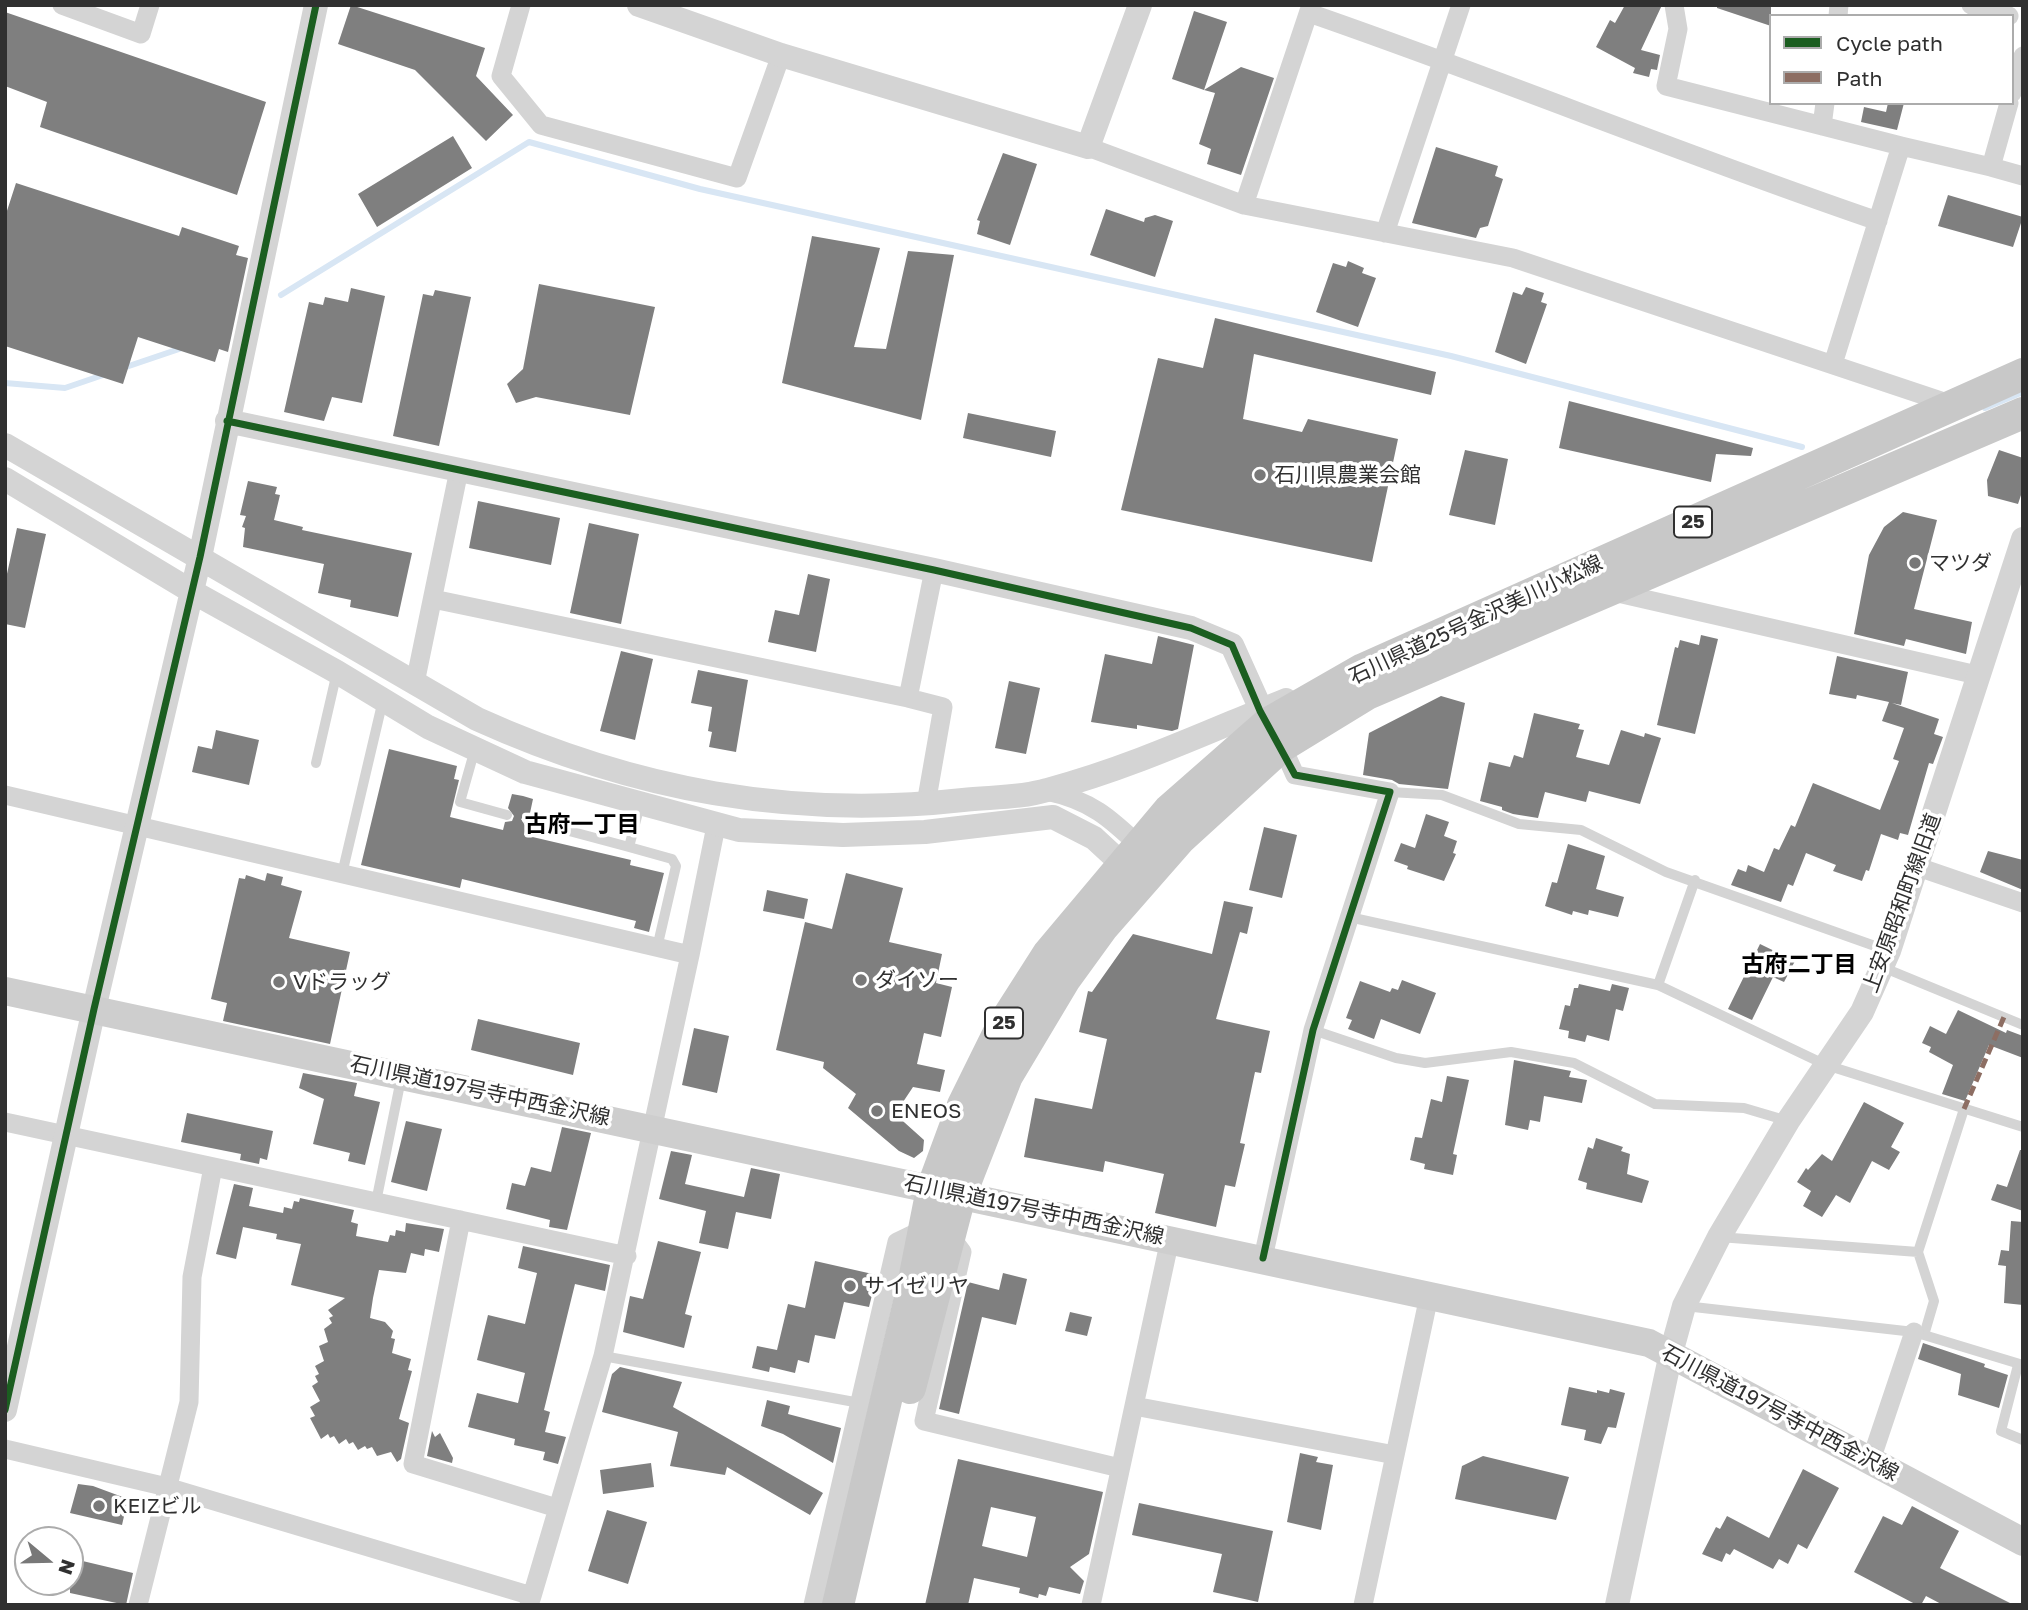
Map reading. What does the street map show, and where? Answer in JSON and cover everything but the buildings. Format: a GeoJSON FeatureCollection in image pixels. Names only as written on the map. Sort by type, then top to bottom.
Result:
{"type":"FeatureCollection","features":[{"type":"Feature","properties":{"kind":"main road","name":"石川県道25号金沢美川小松線"},"geometry":{"type":"LineString","coordinates":[[871,1513],[903,1416],[946,1192],[1007,1076],[1169,810],[1270,727],[1363,669],[1950,404],[2023,374]]}},
{"type":"Feature","properties":{"kind":"main road","name":"石川県道25号金沢美川小松線"},"geometry":{"type":"LineString","coordinates":[[1270,727],[1367,694],[2023,413]]}},
{"type":"Feature","properties":{"kind":"main road","name":"石川県道197号寺中西金沢線"},"geometry":{"type":"LineString","coordinates":[[5,990],[1649,1343],[1870,1463],[2023,1542]]}},
{"type":"Feature","properties":{"kind":"main road","name":"25"},"geometry":{"type":"LineString","coordinates":[[838,1605],[871,1513]]}},
{"type":"Feature","properties":{"kind":"main road","name":"25"},"geometry":{"type":"LineString","coordinates":[[861,1605],[871,1513]]}},
{"type":"Feature","properties":{"kind":"street"},"geometry":{"type":"LineString","coordinates":[[62,5],[141,34],[150,5]]}},
{"type":"Feature","properties":{"kind":"street"},"geometry":{"type":"LineString","coordinates":[[5,1410],[65,1135],[200,557],[316,5]]}},
{"type":"Feature","properties":{"kind":"street"},"geometry":{"type":"LineString","coordinates":[[521,5],[500,76],[541,125],[737,178],[781,55]]}},
{"type":"Feature","properties":{"kind":"street"},"geometry":{"type":"LineString","coordinates":[[639,5],[692,13],[781,55],[1088,147],[1244,205],[1513,258],[1950,404]]}},
{"type":"Feature","properties":{"kind":"street"},"geometry":{"type":"LineString","coordinates":[[1088,147],[1140,5]]}},
{"type":"Feature","properties":{"kind":"street"},"geometry":{"type":"LineString","coordinates":[[1385,233],[1461,5]]}},
{"type":"Feature","properties":{"kind":"street"},"geometry":{"type":"LineString","coordinates":[[1674,5],[1678,29],[1666,86],[2023,176]]}},
{"type":"Feature","properties":{"kind":"street"},"geometry":{"type":"LineString","coordinates":[[1971,5],[2004,14]]}},
{"type":"Feature","properties":{"kind":"street"},"geometry":{"type":"LineString","coordinates":[[1244,205],[1310,9],[1735,172],[1878,221]]}},
{"type":"Feature","properties":{"kind":"street"},"geometry":{"type":"LineString","coordinates":[[2014,86],[2023,56]]}},
{"type":"Feature","properties":{"kind":"street"},"geometry":{"type":"LineString","coordinates":[[1822,126],[1825,105]]}},
{"type":"Feature","properties":{"kind":"street"},"geometry":{"type":"LineString","coordinates":[[1992,167],[2008,105]]}},
{"type":"Feature","properties":{"kind":"street"},"geometry":{"type":"LineString","coordinates":[[1833,364],[1901,146]]}},
{"type":"Feature","properties":{"kind":"street"},"geometry":{"type":"LineString","coordinates":[[227,421],[934,570],[1191,628],[1232,645],[1270,727],[1296,775],[1390,792],[1313,1030],[1262,1258]]}},
{"type":"Feature","properties":{"kind":"street"},"geometry":{"type":"LineString","coordinates":[[5,445],[477,719],[542,748],[631,776],[737,799],[832,807],[926,804],[1045,791],[1202,738],[1270,727]]}},
{"type":"Feature","properties":{"kind":"street"},"geometry":{"type":"LineString","coordinates":[[415,683],[459,470]]}},
{"type":"Feature","properties":{"kind":"street"},"geometry":{"type":"LineString","coordinates":[[5,479],[191,592],[337,672],[428,727],[525,772],[716,826],[739,830],[857,834],[925,832],[1054,817],[1139,863]]}},
{"type":"Feature","properties":{"kind":"street","name":"上安原昭和町線旧道"},"geometry":{"type":"LineString","coordinates":[[1618,1600],[1671,1353],[1684,1306],[1719,1237],[1788,1121],[1862,1012],[1886,959],[1918,867],[1977,674],[2016,579],[2023,539]]}},
{"type":"Feature","properties":{"kind":"street"},"geometry":{"type":"LineString","coordinates":[[908,698],[934,570]]}},
{"type":"Feature","properties":{"kind":"street"},"geometry":{"type":"LineString","coordinates":[[1608,590],[1977,674]]}},
{"type":"Feature","properties":{"kind":"street"},"geometry":{"type":"LineString","coordinates":[[433,599],[943,707],[926,804]]}},
{"type":"Feature","properties":{"kind":"street"},"geometry":{"type":"LineString","coordinates":[[1045,791],[1075,797],[1098,808],[1139,863]]}},
{"type":"Feature","properties":{"kind":"street"},"geometry":{"type":"LineString","coordinates":[[5,795],[690,955]]}},
{"type":"Feature","properties":{"kind":"street"},"geometry":{"type":"LineString","coordinates":[[5,1449],[167,1487],[530,1600],[603,1356],[627,1256],[651,1128],[716,826]]}},
{"type":"Feature","properties":{"kind":"street"},"geometry":{"type":"LineString","coordinates":[[1918,867],[2023,903]]}},
{"type":"Feature","properties":{"kind":"street"},"geometry":{"type":"LineString","coordinates":[[5,1122],[627,1256]]}},
{"type":"Feature","properties":{"kind":"street"},"geometry":{"type":"LineString","coordinates":[[138,1605],[189,1402],[191,1277],[213,1167]]}},
{"type":"Feature","properties":{"kind":"street"},"geometry":{"type":"LineString","coordinates":[[461,1220],[413,1464],[558,1508]]}},
{"type":"Feature","properties":{"kind":"street"},"geometry":{"type":"LineString","coordinates":[[813,1605],[897,1242],[937,1233],[962,1252],[924,1421],[1121,1468]]}},
{"type":"Feature","properties":{"kind":"street"},"geometry":{"type":"LineString","coordinates":[[1091,1605],[1170,1239]]}},
{"type":"Feature","properties":{"kind":"street"},"geometry":{"type":"LineString","coordinates":[[1363,1605],[1429,1296]]}},
{"type":"Feature","properties":{"kind":"street"},"geometry":{"type":"LineString","coordinates":[[1870,1463],[1919,1334]]}},
{"type":"Feature","properties":{"kind":"street"},"geometry":{"type":"LineString","coordinates":[[1134,1405],[1395,1455]]}},
{"type":"Feature","properties":{"kind":"lane"},"geometry":{"type":"LineString","coordinates":[[316,763],[337,672]]}},
{"type":"Feature","properties":{"kind":"lane"},"geometry":{"type":"LineString","coordinates":[[342,874],[383,700]]}},
{"type":"Feature","properties":{"kind":"lane"},"geometry":{"type":"LineString","coordinates":[[475,749],[460,802],[506,815]]}},
{"type":"Feature","properties":{"kind":"lane"},"geometry":{"type":"LineString","coordinates":[[1390,792],[1442,796],[1520,824],[1581,830],[1666,872],[1695,880],[1886,959],[2023,1025]]}},
{"type":"Feature","properties":{"kind":"lane"},"geometry":{"type":"LineString","coordinates":[[629,847],[640,805]]}},
{"type":"Feature","properties":{"kind":"lane"},"geometry":{"type":"LineString","coordinates":[[528,820],[672,859],[676,866],[657,948]]}},
{"type":"Feature","properties":{"kind":"lane"},"geometry":{"type":"LineString","coordinates":[[1658,985],[1695,880]]}},
{"type":"Feature","properties":{"kind":"lane"},"geometry":{"type":"LineString","coordinates":[[1349,917],[1658,985],[1826,1065],[2023,1127]]}},
{"type":"Feature","properties":{"kind":"lane"},"geometry":{"type":"LineString","coordinates":[[1313,1030],[1396,1058],[1424,1063],[1511,1052],[1574,1063],[1656,1104],[1744,1108],[1788,1121]]}},
{"type":"Feature","properties":{"kind":"lane"},"geometry":{"type":"LineString","coordinates":[[376,1202],[401,1074]]}},
{"type":"Feature","properties":{"kind":"lane"},"geometry":{"type":"LineString","coordinates":[[1919,1334],[1934,1301],[1918,1252],[1964,1109]]}},
{"type":"Feature","properties":{"kind":"lane"},"geometry":{"type":"LineString","coordinates":[[1719,1237],[1918,1252]]}},
{"type":"Feature","properties":{"kind":"lane"},"geometry":{"type":"LineString","coordinates":[[1684,1306],[1919,1334],[2020,1365],[2001,1431],[2023,1440]]}},
{"type":"Feature","properties":{"kind":"lane"},"geometry":{"type":"LineString","coordinates":[[603,1356],[860,1403]]}},
{"type":"Feature","properties":{"kind":"waterway"},"geometry":{"type":"LineString","coordinates":[[281,295],[529,142],[700,189],[1451,356],[1802,447]]}},
{"type":"Feature","properties":{"kind":"waterway"},"geometry":{"type":"LineString","coordinates":[[123,368],[182,348]]}},
{"type":"Feature","properties":{"kind":"waterway"},"geometry":{"type":"LineString","coordinates":[[5,383],[65,388],[106,374]]}},
{"type":"Feature","properties":{"kind":"waterway"},"geometry":{"type":"LineString","coordinates":[[1985,408],[2023,392]]}},
{"type":"Feature","properties":{"kind":"marked path"},"geometry":{"type":"LineString","coordinates":[[1964,1109],[2004,1017]]}},
{"type":"Feature","properties":{"kind":"cycle path"},"geometry":{"type":"LineString","coordinates":[[5,1410],[94,1009],[200,557],[316,5]]}},
{"type":"Feature","properties":{"kind":"cycle path"},"geometry":{"type":"LineString","coordinates":[[227,421],[934,570],[1191,628],[1232,645],[1260,711],[1295,775],[1390,792],[1313,1030],[1263,1258]]}},
{"type":"Feature","properties":{"kind":"place","name":"石川県農業会館"},"geometry":{"type":"Point","coordinates":[1260,475]}},
{"type":"Feature","properties":{"kind":"place","name":"マツダ"},"geometry":{"type":"Point","coordinates":[1915,563]}},
{"type":"Feature","properties":{"kind":"place","name":"ダイソー"},"geometry":{"type":"Point","coordinates":[861,980]}},
{"type":"Feature","properties":{"kind":"place","name":"Vドラッグ"},"geometry":{"type":"Point","coordinates":[279,982]}},
{"type":"Feature","properties":{"kind":"place","name":"ENEOS"},"geometry":{"type":"Point","coordinates":[877,1111]}},
{"type":"Feature","properties":{"kind":"place","name":"サイゼリヤ"},"geometry":{"type":"Point","coordinates":[850,1286]}},
{"type":"Feature","properties":{"kind":"place","name":"KEIZビル"},"geometry":{"type":"Point","coordinates":[99,1506]}},
{"type":"Feature","properties":{"kind":"district","name":"古府一丁目"},"geometry":{"type":"Point","coordinates":[582,825]}},
{"type":"Feature","properties":{"kind":"district","name":"古府二丁目"},"geometry":{"type":"Point","coordinates":[1799,965]}}]}
